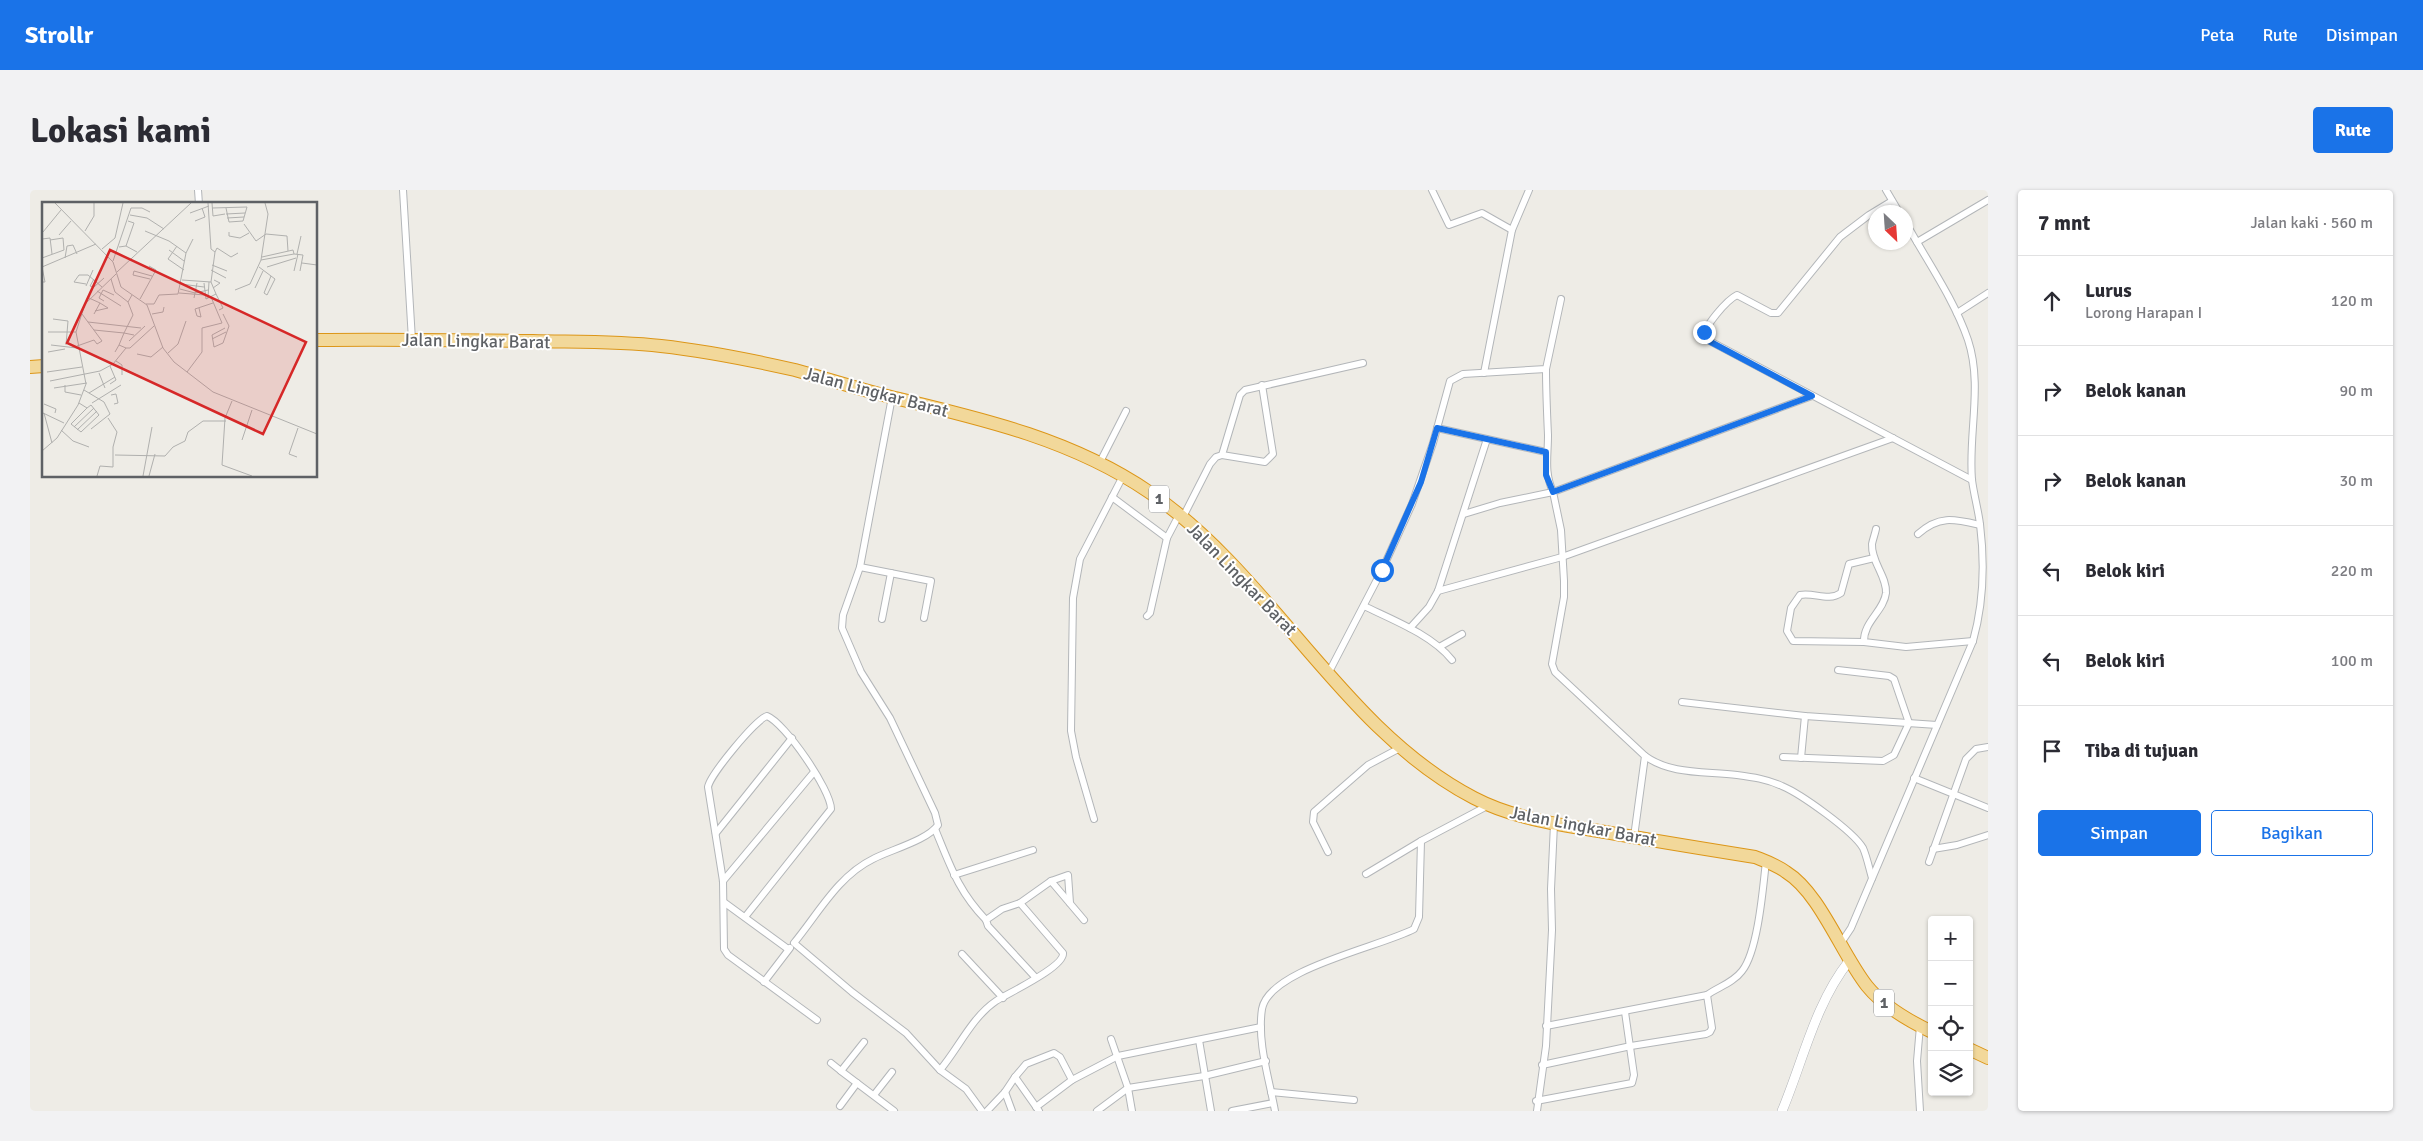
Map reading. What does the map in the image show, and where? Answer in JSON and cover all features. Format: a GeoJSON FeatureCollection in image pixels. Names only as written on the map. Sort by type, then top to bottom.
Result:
{"type":"FeatureCollection","features":[{"type":"Feature","properties":{"kind":"highway","name":"Jalan Lingkar Barat"},"geometry":{"type":"LineString","coordinates":[[318,340],[596,342],[658,345],[747,359],[936,407],[1038,437],[1100,462],[1181,516],[1231,563],[1356,703],[1400,748],[1451,785],[1489,805],[1521,816],[1554,824],[1755,857],[1788,872],[1811,896],[1848,961],[1868,987],[1888,1006],[1926,1029]]}},
{"type":"Feature","properties":{"kind":"highway"},"geometry":{"type":"LineString","coordinates":[[1973,1051],[1988,1058]]}},
{"type":"Feature","properties":{"kind":"main road"},"geometry":{"type":"LineString","coordinates":[[1782,1111],[1817,1019],[1836,976],[1848,961]]}},
{"type":"Feature","properties":{"kind":"street"},"geometry":{"type":"LineString","coordinates":[[403,190],[412,340]]}},
{"type":"Feature","properties":{"kind":"street"},"geometry":{"type":"LineString","coordinates":[[1432,190],[1449,225],[1482,213],[1512,230]]}},
{"type":"Feature","properties":{"kind":"street"},"geometry":{"type":"LineString","coordinates":[[1484,373],[1512,230],[1529,190]]}},
{"type":"Feature","properties":{"kind":"street"},"geometry":{"type":"LineString","coordinates":[[1886,190],[1895,205]]}},
{"type":"Feature","properties":{"kind":"street"},"geometry":{"type":"LineString","coordinates":[[1916,242],[1988,200]]}},
{"type":"Feature","properties":{"kind":"street"},"geometry":{"type":"LineString","coordinates":[[1892,201],[1869,214],[1840,237],[1778,313],[1771,313],[1737,295],[1730,299],[1704,332],[1707,340],[1972,480]]}},
{"type":"Feature","properties":{"kind":"street"},"geometry":{"type":"LineString","coordinates":[[1840,945],[1851,928],[1973,641],[1983,592],[1980,525],[1972,480],[1975,382],[1973,360],[1957,313],[1913,237]]}},
{"type":"Feature","properties":{"kind":"street"},"geometry":{"type":"LineString","coordinates":[[1957,313],[1988,293]]}},
{"type":"Feature","properties":{"kind":"street"},"geometry":{"type":"LineString","coordinates":[[1561,299],[1546,369],[1548,438],[1546,475],[1553,492],[1561,530],[1564,597],[1552,664],[1553,670],[1645,756],[1654,762],[1670,768],[1765,779],[1784,786],[1854,836],[1864,850],[1872,878]]}},
{"type":"Feature","properties":{"kind":"street"},"geometry":{"type":"LineString","coordinates":[[1222,455],[1240,395],[1245,390],[1364,362]]}},
{"type":"Feature","properties":{"kind":"street"},"geometry":{"type":"LineString","coordinates":[[1329,672],[1364,606],[1418,490],[1450,381],[1463,374],[1546,369]]}},
{"type":"Feature","properties":{"kind":"street"},"geometry":{"type":"LineString","coordinates":[[1148,616],[1167,538],[1210,464],[1216,457],[1222,455],[1265,462],[1273,454],[1262,385]]}},
{"type":"Feature","properties":{"kind":"street"},"geometry":{"type":"LineString","coordinates":[[1464,514],[1500,503],[1553,492],[1812,396]]}},
{"type":"Feature","properties":{"kind":"street"},"geometry":{"type":"LineString","coordinates":[[892,397],[860,567],[843,615],[842,632],[861,672],[890,718],[935,813],[938,820],[935,829],[954,875],[971,904],[986,920],[988,926],[1036,978]]}},
{"type":"Feature","properties":{"kind":"street"},"geometry":{"type":"LineString","coordinates":[[1100,462],[1126,411]]}},
{"type":"Feature","properties":{"kind":"street"},"geometry":{"type":"LineString","coordinates":[[1437,428],[1546,452]]}},
{"type":"Feature","properties":{"kind":"street"},"geometry":{"type":"LineString","coordinates":[[1438,591],[1562,557],[1893,438]]}},
{"type":"Feature","properties":{"kind":"street"},"geometry":{"type":"LineString","coordinates":[[1410,628],[1429,607],[1438,591],[1487,439]]}},
{"type":"Feature","properties":{"kind":"street"},"geometry":{"type":"LineString","coordinates":[[1094,818],[1076,757],[1071,731],[1071,633],[1077,567],[1123,476]]}},
{"type":"Feature","properties":{"kind":"street"},"geometry":{"type":"LineString","coordinates":[[1112,497],[1167,538]]}},
{"type":"Feature","properties":{"kind":"street"},"geometry":{"type":"LineString","coordinates":[[1918,534],[1928,525],[1944,520],[1956,520],[1980,525]]}},
{"type":"Feature","properties":{"kind":"street"},"geometry":{"type":"LineString","coordinates":[[1864,642],[1866,628],[1886,596],[1884,580],[1874,558],[1872,545],[1876,529]]}},
{"type":"Feature","properties":{"kind":"street"},"geometry":{"type":"LineString","coordinates":[[1874,558],[1849,564],[1842,593],[1837,596],[1828,598],[1807,594],[1800,595],[1791,608],[1786,632],[1793,641],[1864,642],[1906,647],[1973,641]]}},
{"type":"Feature","properties":{"kind":"street"},"geometry":{"type":"LineString","coordinates":[[860,567],[932,581],[924,618]]}},
{"type":"Feature","properties":{"kind":"street"},"geometry":{"type":"LineString","coordinates":[[882,619],[891,573]]}},
{"type":"Feature","properties":{"kind":"street"},"geometry":{"type":"LineString","coordinates":[[1364,606],[1410,628],[1423,638],[1441,646],[1452,660]]}},
{"type":"Feature","properties":{"kind":"street"},"geometry":{"type":"LineString","coordinates":[[1441,646],[1462,634]]}},
{"type":"Feature","properties":{"kind":"street"},"geometry":{"type":"LineString","coordinates":[[1783,757],[1887,761],[1894,755],[1909,723],[1894,679],[1889,676],[1838,670]]}},
{"type":"Feature","properties":{"kind":"street"},"geometry":{"type":"LineString","coordinates":[[1682,702],[1805,716],[1937,725]]}},
{"type":"Feature","properties":{"kind":"street"},"geometry":{"type":"LineString","coordinates":[[1801,758],[1805,716]]}},
{"type":"Feature","properties":{"kind":"street"},"geometry":{"type":"LineString","coordinates":[[745,917],[831,809],[829,798],[792,738],[770,717],[763,717],[715,773],[708,787],[723,881],[726,953],[817,1020]]}},
{"type":"Feature","properties":{"kind":"street"},"geometry":{"type":"LineString","coordinates":[[716,833],[792,738]]}},
{"type":"Feature","properties":{"kind":"street"},"geometry":{"type":"LineString","coordinates":[[1929,862],[1966,759],[1976,749],[1988,747]]}},
{"type":"Feature","properties":{"kind":"street"},"geometry":{"type":"LineString","coordinates":[[1328,852],[1313,822],[1314,812],[1368,765],[1400,748]]}},
{"type":"Feature","properties":{"kind":"street"},"geometry":{"type":"LineString","coordinates":[[1634,837],[1645,756]]}},
{"type":"Feature","properties":{"kind":"street"},"geometry":{"type":"LineString","coordinates":[[723,881],[814,772]]}},
{"type":"Feature","properties":{"kind":"street"},"geometry":{"type":"LineString","coordinates":[[1914,778],[1988,808]]}},
{"type":"Feature","properties":{"kind":"street"},"geometry":{"type":"LineString","coordinates":[[1366,874],[1421,840],[1489,805]]}},
{"type":"Feature","properties":{"kind":"street"},"geometry":{"type":"LineString","coordinates":[[1537,1111],[1536,1101],[1546,1026],[1552,930],[1554,824]]}},
{"type":"Feature","properties":{"kind":"street"},"geometry":{"type":"LineString","coordinates":[[764,982],[788,949],[849,874],[872,859],[935,829]]}},
{"type":"Feature","properties":{"kind":"street"},"geometry":{"type":"LineString","coordinates":[[1933,849],[1957,845],[1988,835]]}},
{"type":"Feature","properties":{"kind":"street"},"geometry":{"type":"LineString","coordinates":[[1275,1111],[1261,1026],[1266,997],[1285,981],[1305,969],[1414,929],[1419,917],[1421,840]]}},
{"type":"Feature","properties":{"kind":"street"},"geometry":{"type":"LineString","coordinates":[[954,875],[1033,850]]}},
{"type":"Feature","properties":{"kind":"street"},"geometry":{"type":"LineString","coordinates":[[1546,1026],[1707,995],[1730,981],[1743,971],[1758,924],[1766,861]]}},
{"type":"Feature","properties":{"kind":"street"},"geometry":{"type":"LineString","coordinates":[[986,920],[1002,909],[1020,902],[1051,881],[1068,875],[1070,903]]}},
{"type":"Feature","properties":{"kind":"street"},"geometry":{"type":"LineString","coordinates":[[1051,881],[1084,920]]}},
{"type":"Feature","properties":{"kind":"street"},"geometry":{"type":"LineString","coordinates":[[725,902],[788,949]]}},
{"type":"Feature","properties":{"kind":"street"},"geometry":{"type":"LineString","coordinates":[[940,1070],[979,1017],[994,1002],[1061,962],[1063,953],[1020,902]]}},
{"type":"Feature","properties":{"kind":"street"},"geometry":{"type":"LineString","coordinates":[[794,943],[852,992],[906,1032],[940,1070],[966,1089],[982,1111]]}},
{"type":"Feature","properties":{"kind":"street"},"geometry":{"type":"LineString","coordinates":[[962,954],[1002,998]]}},
{"type":"Feature","properties":{"kind":"street"},"geometry":{"type":"LineString","coordinates":[[1542,1065],[1630,1046],[1709,1033],[1712,1028],[1707,995]]}},
{"type":"Feature","properties":{"kind":"street"},"geometry":{"type":"LineString","coordinates":[[1536,1101],[1630,1084],[1634,1075],[1625,1012]]}},
{"type":"Feature","properties":{"kind":"street"},"geometry":{"type":"LineString","coordinates":[[1016,1077],[1038,1109],[1072,1080],[1118,1056],[1261,1026]]}},
{"type":"Feature","properties":{"kind":"street"},"geometry":{"type":"LineString","coordinates":[[1920,1111],[1917,1061],[1926,1029]]}},
{"type":"Feature","properties":{"kind":"street"},"geometry":{"type":"LineString","coordinates":[[1111,1039],[1128,1088],[1132,1111]]}},
{"type":"Feature","properties":{"kind":"street"},"geometry":{"type":"LineString","coordinates":[[1199,1040],[1211,1111]]}},
{"type":"Feature","properties":{"kind":"street"},"geometry":{"type":"LineString","coordinates":[[842,1071],[864,1042]]}},
{"type":"Feature","properties":{"kind":"street"},"geometry":{"type":"LineString","coordinates":[[987,1111],[1006,1092],[1026,1064],[1054,1053],[1060,1058],[1072,1080]]}},
{"type":"Feature","properties":{"kind":"street"},"geometry":{"type":"LineString","coordinates":[[1097,1111],[1128,1088],[1204,1076],[1266,1061]]}},
{"type":"Feature","properties":{"kind":"street"},"geometry":{"type":"LineString","coordinates":[[831,1063],[894,1111]]}},
{"type":"Feature","properties":{"kind":"street"},"geometry":{"type":"LineString","coordinates":[[874,1095],[892,1072]]}},
{"type":"Feature","properties":{"kind":"street"},"geometry":{"type":"LineString","coordinates":[[840,1106],[857,1083]]}},
{"type":"Feature","properties":{"kind":"street"},"geometry":{"type":"LineString","coordinates":[[1006,1092],[1012,1111]]}},
{"type":"Feature","properties":{"kind":"street"},"geometry":{"type":"LineString","coordinates":[[1271,1092],[1354,1100]]}},
{"type":"Feature","properties":{"kind":"street"},"geometry":{"type":"LineString","coordinates":[[1232,1111],[1273,1103]]}},
{"type":"Feature","properties":{"kind":"route"},"geometry":{"type":"LineString","coordinates":[[1382,570],[1421,482],[1437,428],[1546,452],[1546,475],[1553,492],[1812,396],[1707,340],[1704,338],[1704,332]]}}]}
